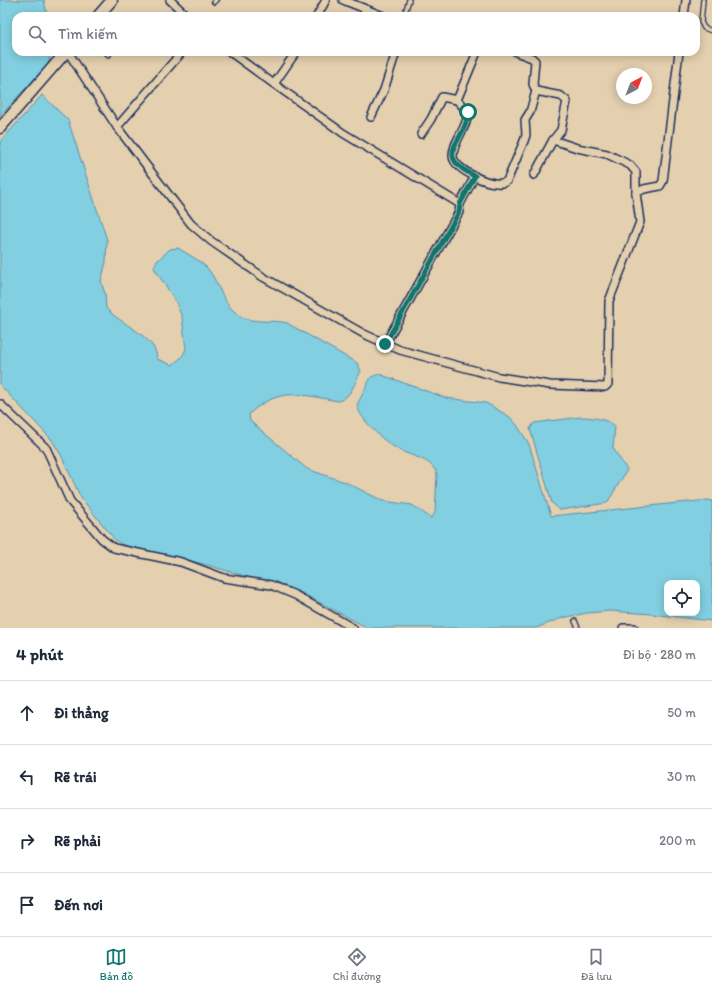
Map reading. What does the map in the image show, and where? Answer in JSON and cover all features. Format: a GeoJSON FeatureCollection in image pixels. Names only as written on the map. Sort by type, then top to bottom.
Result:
{"type":"FeatureCollection","features":[{"type":"Feature","properties":{"kind":"main road"},"geometry":{"type":"LineString","coordinates":[[102,12],[112,0]]}},
{"type":"Feature","properties":{"kind":"main road"},"geometry":{"type":"LineString","coordinates":[[0,128],[48,71],[63,56]]}},
{"type":"Feature","properties":{"kind":"street"},"geometry":{"type":"LineString","coordinates":[[170,0],[183,12]]}},
{"type":"Feature","properties":{"kind":"street"},"geometry":{"type":"LineString","coordinates":[[319,12],[326,0]]}},
{"type":"Feature","properties":{"kind":"street"},"geometry":{"type":"LineString","coordinates":[[344,0],[373,12]]}},
{"type":"Feature","properties":{"kind":"street"},"geometry":{"type":"LineString","coordinates":[[684,12],[686,0]]}},
{"type":"Feature","properties":{"kind":"street"},"geometry":{"type":"LineString","coordinates":[[70,56],[117,128],[192,224],[211,241],[263,277],[364,334],[400,350],[499,377],[550,385],[605,387],[608,384],[609,301],[640,222],[636,194],[636,172],[630,165],[607,154],[577,148],[553,140]]}},
{"type":"Feature","properties":{"kind":"street"},"geometry":{"type":"LineString","coordinates":[[117,128],[179,56]]}},
{"type":"Feature","properties":{"kind":"street"},"geometry":{"type":"LineString","coordinates":[[236,56],[343,133],[460,204]]}},
{"type":"Feature","properties":{"kind":"street"},"geometry":{"type":"LineString","coordinates":[[275,83],[293,56]]}},
{"type":"Feature","properties":{"kind":"street"},"geometry":{"type":"LineString","coordinates":[[370,117],[384,90],[395,56]]}},
{"type":"Feature","properties":{"kind":"street"},"geometry":{"type":"LineString","coordinates":[[457,100],[474,56]]}},
{"type":"Feature","properties":{"kind":"street"},"geometry":{"type":"LineString","coordinates":[[421,134],[431,119],[442,97],[457,100],[468,112],[468,119],[454,149],[452,158],[456,164],[475,176],[494,183],[506,182],[526,136],[524,124],[530,112],[536,91],[533,84],[535,61],[527,56]]}},
{"type":"Feature","properties":{"kind":"street"},"geometry":{"type":"LineString","coordinates":[[636,194],[639,191],[662,184],[678,56]]}},
{"type":"Feature","properties":{"kind":"street"},"geometry":{"type":"LineString","coordinates":[[534,175],[553,140],[561,130],[567,102],[561,96],[536,91]]}},
{"type":"Feature","properties":{"kind":"street"},"geometry":{"type":"LineString","coordinates":[[385,344],[459,212],[460,204],[475,176]]}},
{"type":"Feature","properties":{"kind":"street"},"geometry":{"type":"LineString","coordinates":[[0,404],[46,448],[70,501],[102,539],[114,548],[181,562],[224,578],[271,585],[295,595],[353,628]]}},
{"type":"Feature","properties":{"kind":"street"},"geometry":{"type":"LineString","coordinates":[[623,628],[634,628]]}},
{"type":"Feature","properties":{"kind":"lane"},"geometry":{"type":"LineString","coordinates":[[405,12],[409,0]]}},
{"type":"Feature","properties":{"kind":"lane"},"geometry":{"type":"LineString","coordinates":[[703,0],[701,22],[704,28],[712,31]]}},
{"type":"Feature","properties":{"kind":"lane"},"geometry":{"type":"LineString","coordinates":[[575,621],[578,628]]}},
{"type":"Feature","properties":{"kind":"water"},"geometry":{"type":"Polygon","coordinates":[[[0,0],[44,0],[46,12],[12,12],[12,56],[50,56],[48,64],[0,116],[0,0]]]}},
{"type":"Feature","properties":{"kind":"water"},"geometry":{"type":"Polygon","coordinates":[[[42,95],[68,120],[107,240],[106,262],[101,281],[105,294],[106,308],[151,344],[157,359],[172,365],[182,357],[186,349],[182,317],[175,300],[154,268],[156,262],[170,249],[178,248],[208,269],[230,307],[242,317],[258,321],[276,321],[287,323],[357,363],[361,371],[352,389],[346,397],[338,401],[302,395],[281,396],[260,405],[249,414],[250,421],[307,469],[345,482],[383,501],[412,505],[431,518],[435,513],[437,474],[434,468],[425,461],[401,451],[385,441],[367,423],[357,405],[371,377],[379,374],[446,398],[486,403],[510,417],[529,444],[551,516],[708,500],[712,501],[712,621],[668,616],[700,616],[700,580],[664,580],[664,615],[610,611],[587,613],[562,618],[536,628],[368,628],[300,592],[200,563],[123,545],[115,540],[81,498],[61,455],[52,440],[0,385],[0,142],[42,95]]]}},
{"type":"Feature","properties":{"kind":"water"},"geometry":{"type":"Polygon","coordinates":[[[581,417],[599,419],[615,426],[613,448],[627,470],[607,503],[560,510],[552,503],[530,429],[534,423],[581,417]]]}},
{"type":"Feature","properties":{"kind":"route"},"geometry":{"type":"LineString","coordinates":[[385,344],[443,238],[459,212],[460,204],[475,176],[461,168],[452,158],[457,140],[461,135],[468,119],[468,112]]}}]}
